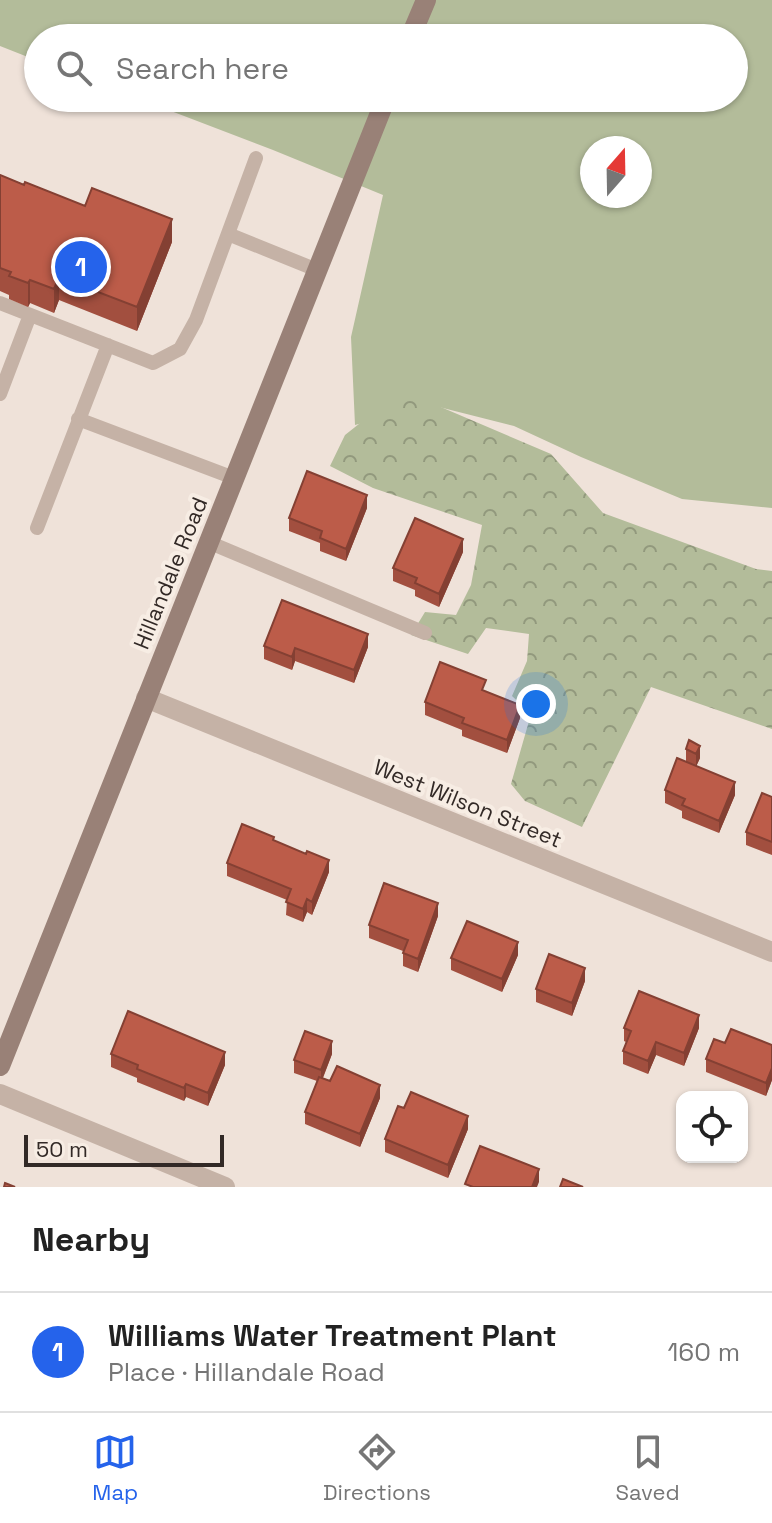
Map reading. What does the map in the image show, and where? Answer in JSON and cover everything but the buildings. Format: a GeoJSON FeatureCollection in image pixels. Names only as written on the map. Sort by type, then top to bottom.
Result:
{"type":"FeatureCollection","features":[{"type":"Feature","properties":{"kind":"main road"},"geometry":{"type":"LineString","coordinates":[[416,24],[426,0]]}},
{"type":"Feature","properties":{"kind":"main road","name":"Hillandale Road"},"geometry":{"type":"LineString","coordinates":[[0,1066],[380,112]]}},
{"type":"Feature","properties":{"kind":"street","name":"West Wilson Street"},"geometry":{"type":"LineString","coordinates":[[146,698],[772,952]]}},
{"type":"Feature","properties":{"kind":"street"},"geometry":{"type":"LineString","coordinates":[[0,1094],[225,1187]]}},
{"type":"Feature","properties":{"kind":"lane"},"geometry":{"type":"LineString","coordinates":[[0,303],[153,363],[180,349],[196,320],[256,158]]}},
{"type":"Feature","properties":{"kind":"lane"},"geometry":{"type":"LineString","coordinates":[[228,234],[317,270]]}},
{"type":"Feature","properties":{"kind":"lane"},"geometry":{"type":"LineString","coordinates":[[0,394],[30,315]]}},
{"type":"Feature","properties":{"kind":"lane"},"geometry":{"type":"LineString","coordinates":[[37,528],[108,345]]}},
{"type":"Feature","properties":{"kind":"lane"},"geometry":{"type":"LineString","coordinates":[[78,419],[234,478]]}},
{"type":"Feature","properties":{"kind":"lane"},"geometry":{"type":"LineString","coordinates":[[208,542],[425,633]]}},
{"type":"Feature","properties":{"kind":"green space"},"geometry":{"type":"Polygon","coordinates":[[[0,0],[772,0],[772,508],[682,499],[514,426],[431,405],[355,425],[351,337],[383,195],[174,112],[748,112],[748,24],[24,24],[24,55],[0,46],[0,0]]]}},
{"type":"Feature","properties":{"kind":"green space"},"geometry":{"type":"Polygon","coordinates":[[[422,399],[551,454],[603,513],[756,569],[772,571],[772,729],[651,687],[582,827],[525,801],[511,784],[531,714],[512,696],[527,661],[529,634],[486,628],[468,654],[411,635],[425,612],[456,615],[471,585],[482,525],[373,488],[330,466],[345,435],[388,401],[422,399]]]}},
{"type":"Feature","properties":{"kind":"place","name":"Williams Water Treatment Plant"},"geometry":{"type":"Point","coordinates":[81,267]}}]}
